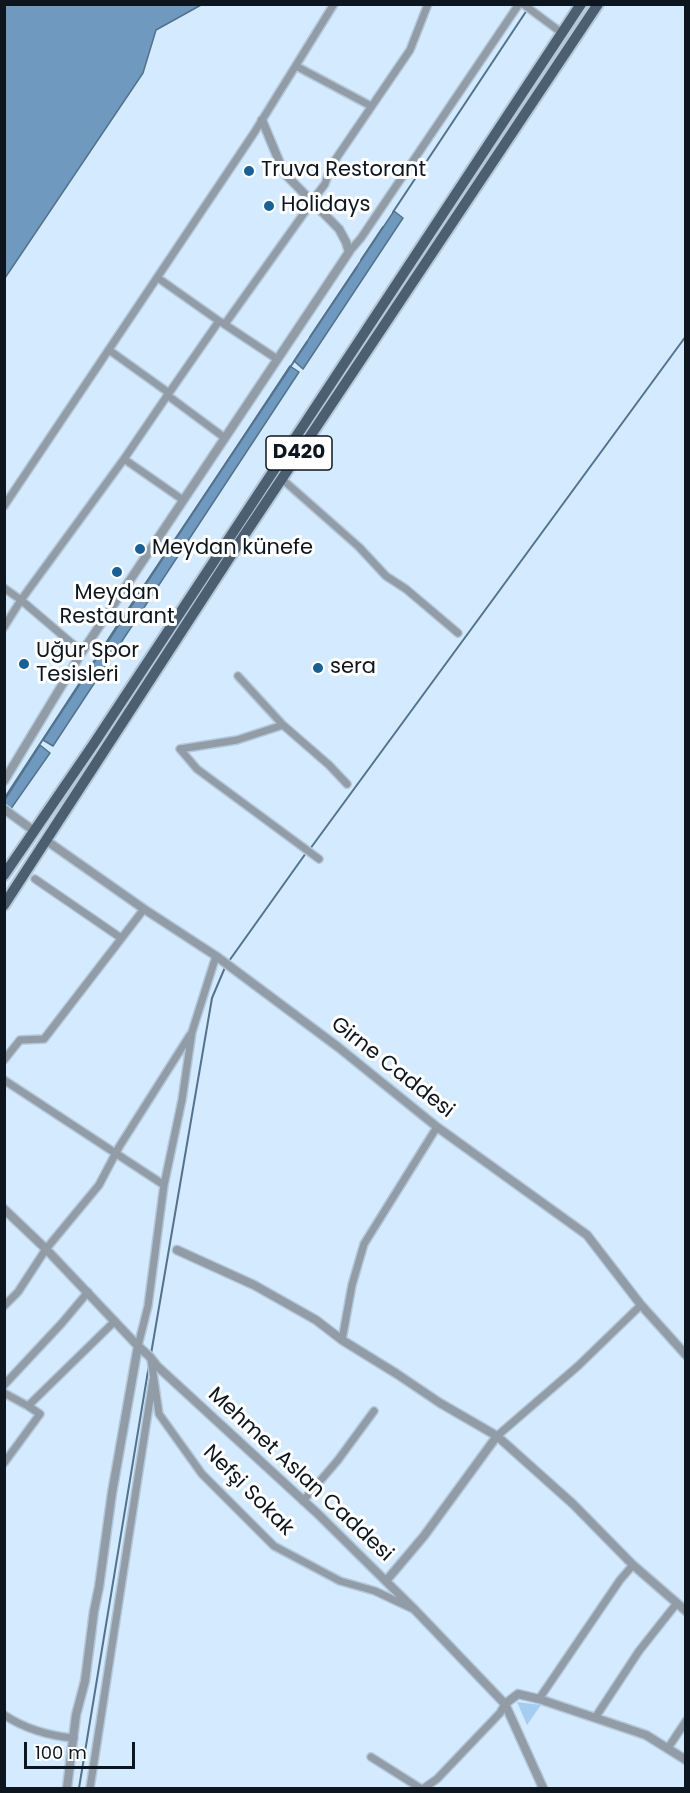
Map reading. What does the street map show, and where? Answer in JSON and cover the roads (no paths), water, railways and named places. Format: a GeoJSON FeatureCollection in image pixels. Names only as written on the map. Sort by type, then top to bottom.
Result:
{"type":"FeatureCollection","features":[{"type":"Feature","properties":{"kind":"main road","name":"D420"},"geometry":{"type":"LineString","coordinates":[[4,875],[93,745],[581,4]]}},
{"type":"Feature","properties":{"kind":"main road","name":"D420"},"geometry":{"type":"LineString","coordinates":[[4,905],[282,479],[598,4]]}},
{"type":"Feature","properties":{"kind":"street"},"geometry":{"type":"LineString","coordinates":[[4,506],[262,120],[334,4]]}},
{"type":"Feature","properties":{"kind":"street"},"geometry":{"type":"LineString","coordinates":[[4,627],[168,394],[325,184],[331,166],[410,50],[428,4]]}},
{"type":"Feature","properties":{"kind":"street"},"geometry":{"type":"LineString","coordinates":[[4,781],[82,652],[183,500],[349,252],[361,238],[521,4],[562,33]]}},
{"type":"Feature","properties":{"kind":"street"},"geometry":{"type":"LineString","coordinates":[[296,66],[371,106]]}},
{"type":"Feature","properties":{"kind":"street"},"geometry":{"type":"LineString","coordinates":[[262,120],[284,173],[339,229],[349,252]]}},
{"type":"Feature","properties":{"kind":"street"},"geometry":{"type":"LineString","coordinates":[[158,278],[277,360]]}},
{"type":"Feature","properties":{"kind":"street"},"geometry":{"type":"LineString","coordinates":[[109,350],[225,438]]}},
{"type":"Feature","properties":{"kind":"street"},"geometry":{"type":"LineString","coordinates":[[124,459],[183,500]]}},
{"type":"Feature","properties":{"kind":"street"},"geometry":{"type":"LineString","coordinates":[[282,479],[359,547],[386,576],[406,589],[458,633]]}},
{"type":"Feature","properties":{"kind":"street"},"geometry":{"type":"LineString","coordinates":[[4,588],[82,652]]}},
{"type":"Feature","properties":{"kind":"street"},"geometry":{"type":"LineString","coordinates":[[238,676],[283,725],[347,784]]}},
{"type":"Feature","properties":{"kind":"street"},"geometry":{"type":"LineString","coordinates":[[283,725],[237,740],[180,749],[198,769],[319,859]]}},
{"type":"Feature","properties":{"kind":"street"},"geometry":{"type":"LineString","coordinates":[[4,809],[34,831]]}},
{"type":"Feature","properties":{"kind":"street","name":"Girne Caddesi"},"geometry":{"type":"LineString","coordinates":[[47,841],[216,956],[338,1047],[437,1127],[587,1235],[641,1305],[686,1355]]}},
{"type":"Feature","properties":{"kind":"street"},"geometry":{"type":"LineString","coordinates":[[35,879],[121,938]]}},
{"type":"Feature","properties":{"kind":"street"},"geometry":{"type":"LineString","coordinates":[[4,1060],[20,1041],[44,1039],[144,909]]}},
{"type":"Feature","properties":{"kind":"street"},"geometry":{"type":"LineString","coordinates":[[67,1788],[76,1715],[85,1681],[111,1503],[138,1346],[148,1306],[164,1185],[182,1100],[192,1032],[216,956]]}},
{"type":"Feature","properties":{"kind":"street"},"geometry":{"type":"LineString","coordinates":[[4,1306],[18,1292],[46,1249],[99,1185],[115,1154],[192,1032]]}},
{"type":"Feature","properties":{"kind":"street"},"geometry":{"type":"LineString","coordinates":[[4,1080],[164,1185]]}},
{"type":"Feature","properties":{"kind":"street"},"geometry":{"type":"LineString","coordinates":[[342,1340],[352,1285],[364,1244],[437,1127]]}},
{"type":"Feature","properties":{"kind":"street","name":"Mehmet Aslan Caddesi"},"geometry":{"type":"LineString","coordinates":[[4,1209],[88,1292],[157,1366],[386,1581],[505,1704],[543,1788]]}},
{"type":"Feature","properties":{"kind":"street"},"geometry":{"type":"LineString","coordinates":[[177,1250],[254,1285],[316,1320],[342,1340],[440,1403],[497,1436],[607,1537],[633,1565],[686,1611]]}},
{"type":"Feature","properties":{"kind":"street"},"geometry":{"type":"LineString","coordinates":[[4,1385],[88,1292]]}},
{"type":"Feature","properties":{"kind":"street"},"geometry":{"type":"LineString","coordinates":[[386,1581],[424,1536],[497,1436],[578,1366],[641,1305]]}},
{"type":"Feature","properties":{"kind":"street"},"geometry":{"type":"LineString","coordinates":[[28,1406],[115,1321]]}},
{"type":"Feature","properties":{"kind":"street","name":"Nefşi Sokak"},"geometry":{"type":"LineString","coordinates":[[150,1357],[159,1414],[202,1474],[274,1546],[340,1581],[375,1591],[415,1610]]}},
{"type":"Feature","properties":{"kind":"street"},"geometry":{"type":"LineString","coordinates":[[90,1788],[153,1380]]}},
{"type":"Feature","properties":{"kind":"street"},"geometry":{"type":"LineString","coordinates":[[4,1393],[40,1414],[4,1464]]}},
{"type":"Feature","properties":{"kind":"street"},"geometry":{"type":"LineString","coordinates":[[303,1501],[338,1460],[374,1411]]}},
{"type":"Feature","properties":{"kind":"street"},"geometry":{"type":"LineString","coordinates":[[538,1699],[620,1580],[633,1565]]}},
{"type":"Feature","properties":{"kind":"street"},"geometry":{"type":"LineString","coordinates":[[596,1718],[639,1651],[677,1603]]}},
{"type":"Feature","properties":{"kind":"street"},"geometry":{"type":"LineString","coordinates":[[371,1757],[422,1788],[437,1779],[500,1713],[505,1704],[518,1694],[646,1735],[686,1760]]}},
{"type":"Feature","properties":{"kind":"street"},"geometry":{"type":"LineString","coordinates":[[4,1714],[14,1721],[56,1737],[74,1738]]}},
{"type":"Feature","properties":{"kind":"street"},"geometry":{"type":"LineString","coordinates":[[668,1748],[686,1721]]}},
{"type":"Feature","properties":{"kind":"waterway"},"geometry":{"type":"LineString","coordinates":[[393,212],[531,4]]}},
{"type":"Feature","properties":{"kind":"waterway"},"geometry":{"type":"LineString","coordinates":[[361,260],[383,227]]}},
{"type":"Feature","properties":{"kind":"waterway"},"geometry":{"type":"LineString","coordinates":[[310,337],[357,267]]}},
{"type":"Feature","properties":{"kind":"waterway"},"geometry":{"type":"LineString","coordinates":[[310,849],[686,336]]}},
{"type":"Feature","properties":{"kind":"waterway"},"geometry":{"type":"LineString","coordinates":[[4,799],[307,342]]}},
{"type":"Feature","properties":{"kind":"waterway"},"geometry":{"type":"LineString","coordinates":[[229,961],[306,853]]}},
{"type":"Feature","properties":{"kind":"waterway"},"geometry":{"type":"LineString","coordinates":[[151,1354],[212,998],[226,965]]}},
{"type":"Feature","properties":{"kind":"waterway"},"geometry":{"type":"LineString","coordinates":[[79,1788],[149,1365]]}},
{"type":"Feature","properties":{"kind":"place","name":"Truva Restorant"},"geometry":{"type":"Point","coordinates":[249,171]}},
{"type":"Feature","properties":{"kind":"place","name":"Holidays"},"geometry":{"type":"Point","coordinates":[269,206]}},
{"type":"Feature","properties":{"kind":"place","name":"Meydan künefe"},"geometry":{"type":"Point","coordinates":[140,549]}},
{"type":"Feature","properties":{"kind":"place","name":"Meydan Restaurant"},"geometry":{"type":"Point","coordinates":[117,572]}},
{"type":"Feature","properties":{"kind":"place","name":"Uğur Spor Tesisleri"},"geometry":{"type":"Point","coordinates":[24,664]}},
{"type":"Feature","properties":{"kind":"place","name":"sera"},"geometry":{"type":"Point","coordinates":[318,668]}}]}
